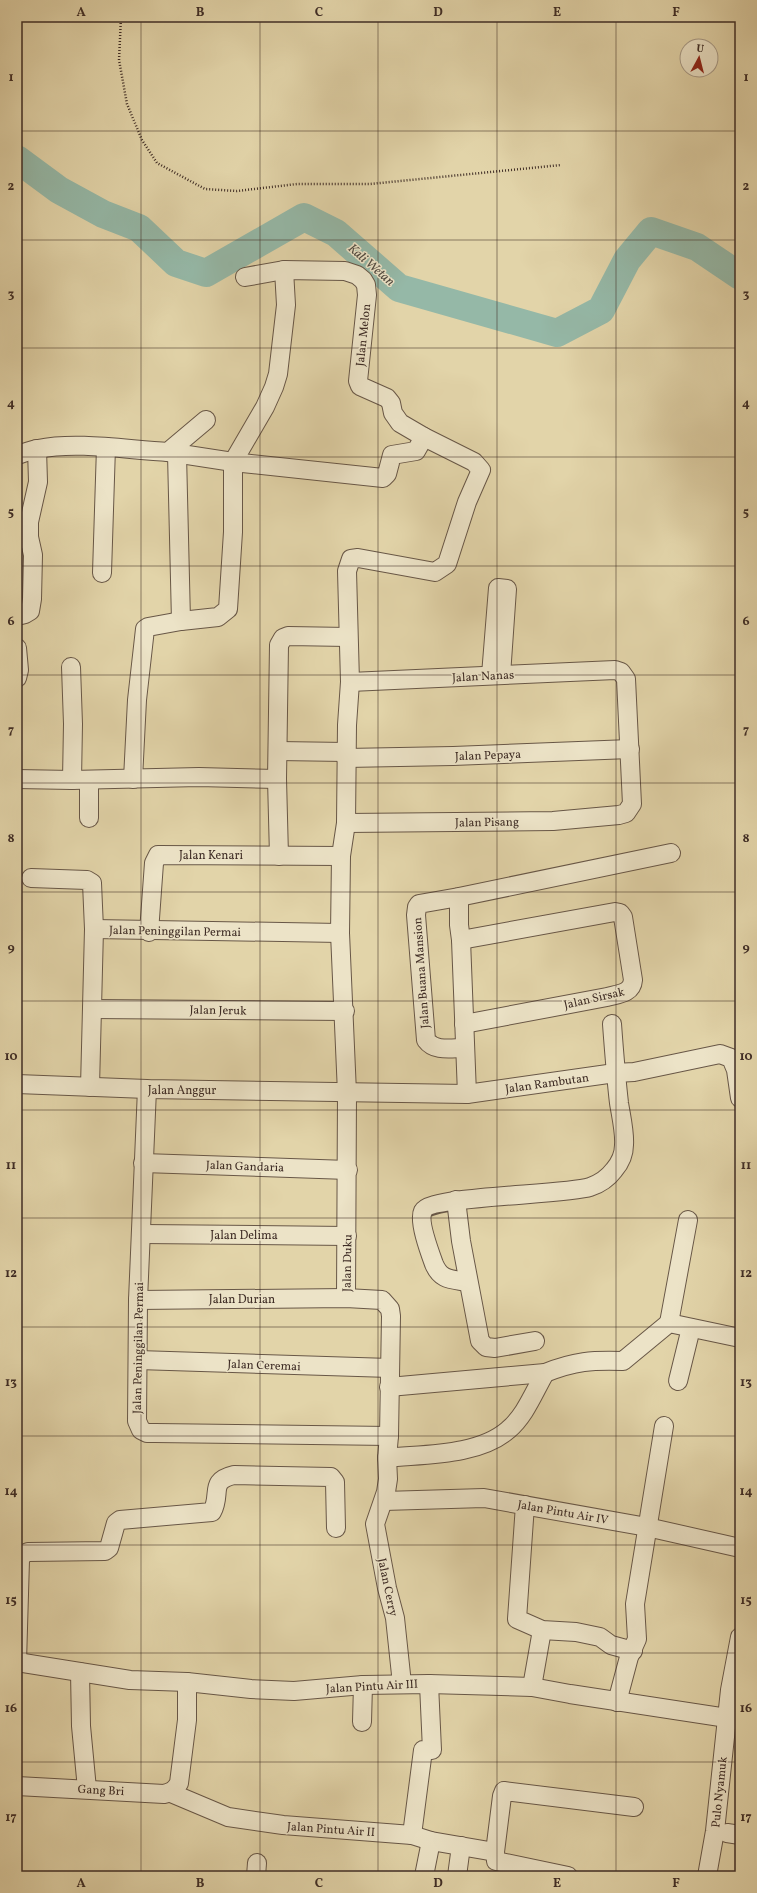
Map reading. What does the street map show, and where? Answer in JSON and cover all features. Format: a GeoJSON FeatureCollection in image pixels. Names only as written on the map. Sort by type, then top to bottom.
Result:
{"type":"FeatureCollection","features":[{"type":"Feature","properties":{"kind":"street","name":"Jalan Melon"},"geometry":{"type":"LineString","coordinates":[[245,277],[284,270],[346,271],[357,275],[366,285],[359,374],[360,386],[387,398],[391,403],[393,413],[400,423],[474,462],[481,470],[467,502],[447,564],[435,572],[358,558],[351,559],[347,571],[348,637]]}},
{"type":"Feature","properties":{"kind":"street"},"geometry":{"type":"LineString","coordinates":[[133,779],[137,700],[144,631],[148,627],[181,620],[218,617],[228,609],[233,532],[233,462],[265,407],[278,374],[286,305],[284,270]]}},
{"type":"Feature","properties":{"kind":"street"},"geometry":{"type":"LineString","coordinates":[[181,620],[173,453],[206,420]]}},
{"type":"Feature","properties":{"kind":"street"},"geometry":{"type":"LineString","coordinates":[[17,455],[37,449],[64,447],[106,447],[173,453],[233,462],[383,478],[387,474],[392,455],[416,451],[424,437]]}},
{"type":"Feature","properties":{"kind":"street"},"geometry":{"type":"LineString","coordinates":[[102,573],[106,447]]}},
{"type":"Feature","properties":{"kind":"street"},"geometry":{"type":"LineString","coordinates":[[17,616],[30,611],[32,599],[33,555],[29,530],[38,482],[37,449]]}},
{"type":"Feature","properties":{"kind":"street"},"geometry":{"type":"LineString","coordinates":[[279,856],[277,779],[280,641],[288,636],[348,637],[350,682],[346,755],[346,823],[341,856],[340,933],[345,1011],[347,1092]]}},
{"type":"Feature","properties":{"kind":"street"},"geometry":{"type":"LineString","coordinates":[[17,648],[19,670],[17,678]]}},
{"type":"Feature","properties":{"kind":"street"},"geometry":{"type":"LineString","coordinates":[[71,667],[73,724],[81,780],[89,818]]}},
{"type":"Feature","properties":{"kind":"street","name":"Jalan Nanas"},"geometry":{"type":"LineString","coordinates":[[350,682],[615,670],[621,672],[626,679],[630,749]]}},
{"type":"Feature","properties":{"kind":"street","name":"Jalan Pepaya"},"geometry":{"type":"LineString","coordinates":[[346,755],[453,756],[630,749]]}},
{"type":"Feature","properties":{"kind":"street","name":"Jalan Pisang"},"geometry":{"type":"LineString","coordinates":[[346,823],[553,821],[593,818],[626,813],[632,804],[630,749]]}},
{"type":"Feature","properties":{"kind":"street"},"geometry":{"type":"LineString","coordinates":[[278,751],[346,755]]}},
{"type":"Feature","properties":{"kind":"street"},"geometry":{"type":"LineString","coordinates":[[17,779],[81,780],[199,777],[277,779]]}},
{"type":"Feature","properties":{"kind":"street","name":"Jalan Buana Mansion"},"geometry":{"type":"LineString","coordinates":[[465,1048],[437,1048],[430,1046],[426,1040],[416,915],[419,904],[459,898],[671,853]]}},
{"type":"Feature","properties":{"kind":"street","name":"Jalan Kenari"},"geometry":{"type":"LineString","coordinates":[[149,932],[154,863],[158,855],[341,856]]}},
{"type":"Feature","properties":{"kind":"street"},"geometry":{"type":"LineString","coordinates":[[31,878],[87,880],[92,883],[94,929]]}},
{"type":"Feature","properties":{"kind":"street"},"geometry":{"type":"LineString","coordinates":[[459,898],[467,1094]]}},
{"type":"Feature","properties":{"kind":"street","name":"Jalan Sirsak"},"geometry":{"type":"LineString","coordinates":[[461,940],[615,912],[620,913],[623,917],[633,980],[630,990],[607,997],[464,1024]]}},
{"type":"Feature","properties":{"kind":"street","name":"Jalan Peninggilan Permai"},"geometry":{"type":"LineString","coordinates":[[90,1087],[94,929],[149,932],[340,933]]}},
{"type":"Feature","properties":{"kind":"street","name":"Jalan Jeruk"},"geometry":{"type":"LineString","coordinates":[[92,1009],[345,1011]]}},
{"type":"Feature","properties":{"kind":"street"},"geometry":{"type":"LineString","coordinates":[[468,1282],[443,1277],[437,1272],[429,1251],[422,1219],[423,1211],[429,1206],[456,1200],[526,1196],[589,1188],[602,1182],[614,1171],[621,1159],[624,1145],[615,1073],[612,1024]]}},
{"type":"Feature","properties":{"kind":"street","name":"Jalan Rambutan"},"geometry":{"type":"LineString","coordinates":[[347,1092],[467,1094],[615,1073],[634,1072],[720,1054],[731,1058],[736,1070],[740,1098]]}},
{"type":"Feature","properties":{"kind":"street","name":"Jalan Anggur"},"geometry":{"type":"LineString","coordinates":[[17,1084],[147,1089],[347,1092]]}},
{"type":"Feature","properties":{"kind":"street","name":"Jalan Peninggilan Permai"},"geometry":{"type":"LineString","coordinates":[[147,1089],[138,1300],[137,1421],[140,1430],[147,1433],[389,1436]]}},
{"type":"Feature","properties":{"kind":"street","name":"Jalan Duku"},"geometry":{"type":"LineString","coordinates":[[347,1092],[348,1170],[346,1298],[382,1300],[390,1309],[389,1436],[387,1458],[388,1479],[385,1496]]}},
{"type":"Feature","properties":{"kind":"street","name":"Jalan Gandaria"},"geometry":{"type":"LineString","coordinates":[[143,1163],[348,1170]]}},
{"type":"Feature","properties":{"kind":"street"},"geometry":{"type":"LineString","coordinates":[[456,1200],[468,1282],[480,1341],[486,1347],[495,1348],[535,1341]]}},
{"type":"Feature","properties":{"kind":"street"},"geometry":{"type":"LineString","coordinates":[[389,1388],[549,1372],[564,1365],[589,1360],[623,1361],[669,1323],[688,1220]]}},
{"type":"Feature","properties":{"kind":"street","name":"Jalan Delima"},"geometry":{"type":"LineString","coordinates":[[142,1234],[347,1236]]}},
{"type":"Feature","properties":{"kind":"street","name":"Jalan Durian"},"geometry":{"type":"LineString","coordinates":[[138,1300],[346,1298]]}},
{"type":"Feature","properties":{"kind":"street"},"geometry":{"type":"LineString","coordinates":[[669,1323],[740,1338]]}},
{"type":"Feature","properties":{"kind":"street"},"geometry":{"type":"LineString","coordinates":[[678,1381],[691,1328]]}},
{"type":"Feature","properties":{"kind":"street","name":"Jalan Ceremai"},"geometry":{"type":"LineString","coordinates":[[138,1360],[390,1368]]}},
{"type":"Feature","properties":{"kind":"street"},"geometry":{"type":"LineString","coordinates":[[387,1458],[456,1452],[491,1441],[508,1430],[519,1417],[549,1372]]}},
{"type":"Feature","properties":{"kind":"street"},"geometry":{"type":"LineString","coordinates":[[617,1702],[637,1631],[635,1604],[664,1426]]}},
{"type":"Feature","properties":{"kind":"street"},"geometry":{"type":"LineString","coordinates":[[17,1662],[20,1560],[23,1554],[28,1552],[105,1550],[109,1548],[116,1523],[120,1520],[127,1518],[212,1512],[215,1506],[218,1483],[223,1478],[234,1475],[331,1477],[335,1482],[336,1528]]}},
{"type":"Feature","properties":{"kind":"street","name":"Jalan Pintu Air IV"},"geometry":{"type":"LineString","coordinates":[[385,1496],[484,1498],[647,1527],[740,1548]]}},
{"type":"Feature","properties":{"kind":"street","name":"Jalan Cerry"},"geometry":{"type":"LineString","coordinates":[[385,1496],[375,1524],[387,1588],[395,1618],[402,1684]]}},
{"type":"Feature","properties":{"kind":"street"},"geometry":{"type":"LineString","coordinates":[[525,1505],[517,1619],[542,1630],[576,1632],[600,1637],[611,1645],[632,1651]]}},
{"type":"Feature","properties":{"kind":"street"},"geometry":{"type":"LineString","coordinates":[[532,1687],[542,1630]]}},
{"type":"Feature","properties":{"kind":"street","name":"Pulo Nyamuk"},"geometry":{"type":"LineString","coordinates":[[707,1876],[716,1826],[730,1690],[740,1637]]}},
{"type":"Feature","properties":{"kind":"street","name":"Jalan Pintu Air III"},"geometry":{"type":"LineString","coordinates":[[17,1662],[130,1680],[187,1682],[251,1689],[294,1691],[363,1685],[402,1684],[532,1687],[617,1702],[727,1718]]}},
{"type":"Feature","properties":{"kind":"street"},"geometry":{"type":"LineString","coordinates":[[80,1672],[80,1726],[87,1789]]}},
{"type":"Feature","properties":{"kind":"street"},"geometry":{"type":"LineString","coordinates":[[175,1788],[188,1720],[187,1682]]}},
{"type":"Feature","properties":{"kind":"street"},"geometry":{"type":"LineString","coordinates":[[412,1835],[423,1750],[432,1750],[429,1684]]}},
{"type":"Feature","properties":{"kind":"street"},"geometry":{"type":"LineString","coordinates":[[362,1722],[363,1685]]}},
{"type":"Feature","properties":{"kind":"street","name":"Gang Bri"},"geometry":{"type":"LineString","coordinates":[[17,1786],[164,1794],[175,1788]]}},
{"type":"Feature","properties":{"kind":"street","name":"Jalan Pintu Air II"},"geometry":{"type":"LineString","coordinates":[[175,1788],[202,1808],[228,1818],[283,1825],[412,1835],[431,1841],[461,1846],[568,1876]]}},
{"type":"Feature","properties":{"kind":"street"},"geometry":{"type":"LineString","coordinates":[[496,1857],[502,1796],[504,1791],[634,1807]]}},
{"type":"Feature","properties":{"kind":"street"},"geometry":{"type":"LineString","coordinates":[[424,1876],[431,1841]]}},
{"type":"Feature","properties":{"kind":"street"},"geometry":{"type":"LineString","coordinates":[[457,1876],[461,1846]]}},
{"type":"Feature","properties":{"kind":"path"},"geometry":{"type":"LineString","coordinates":[[121,17],[119,60],[127,104],[142,140],[157,163],[205,189],[237,191],[297,184],[370,184],[561,165]]}},
{"type":"Feature","properties":{"kind":"waterway","name":"Kali Wetan"},"geometry":{"type":"LineString","coordinates":[[17,159],[59,190],[103,214],[139,228],[176,263],[206,273],[304,217],[336,233],[399,288],[557,333],[601,310],[627,260],[651,231],[697,247],[740,276]]}}]}
